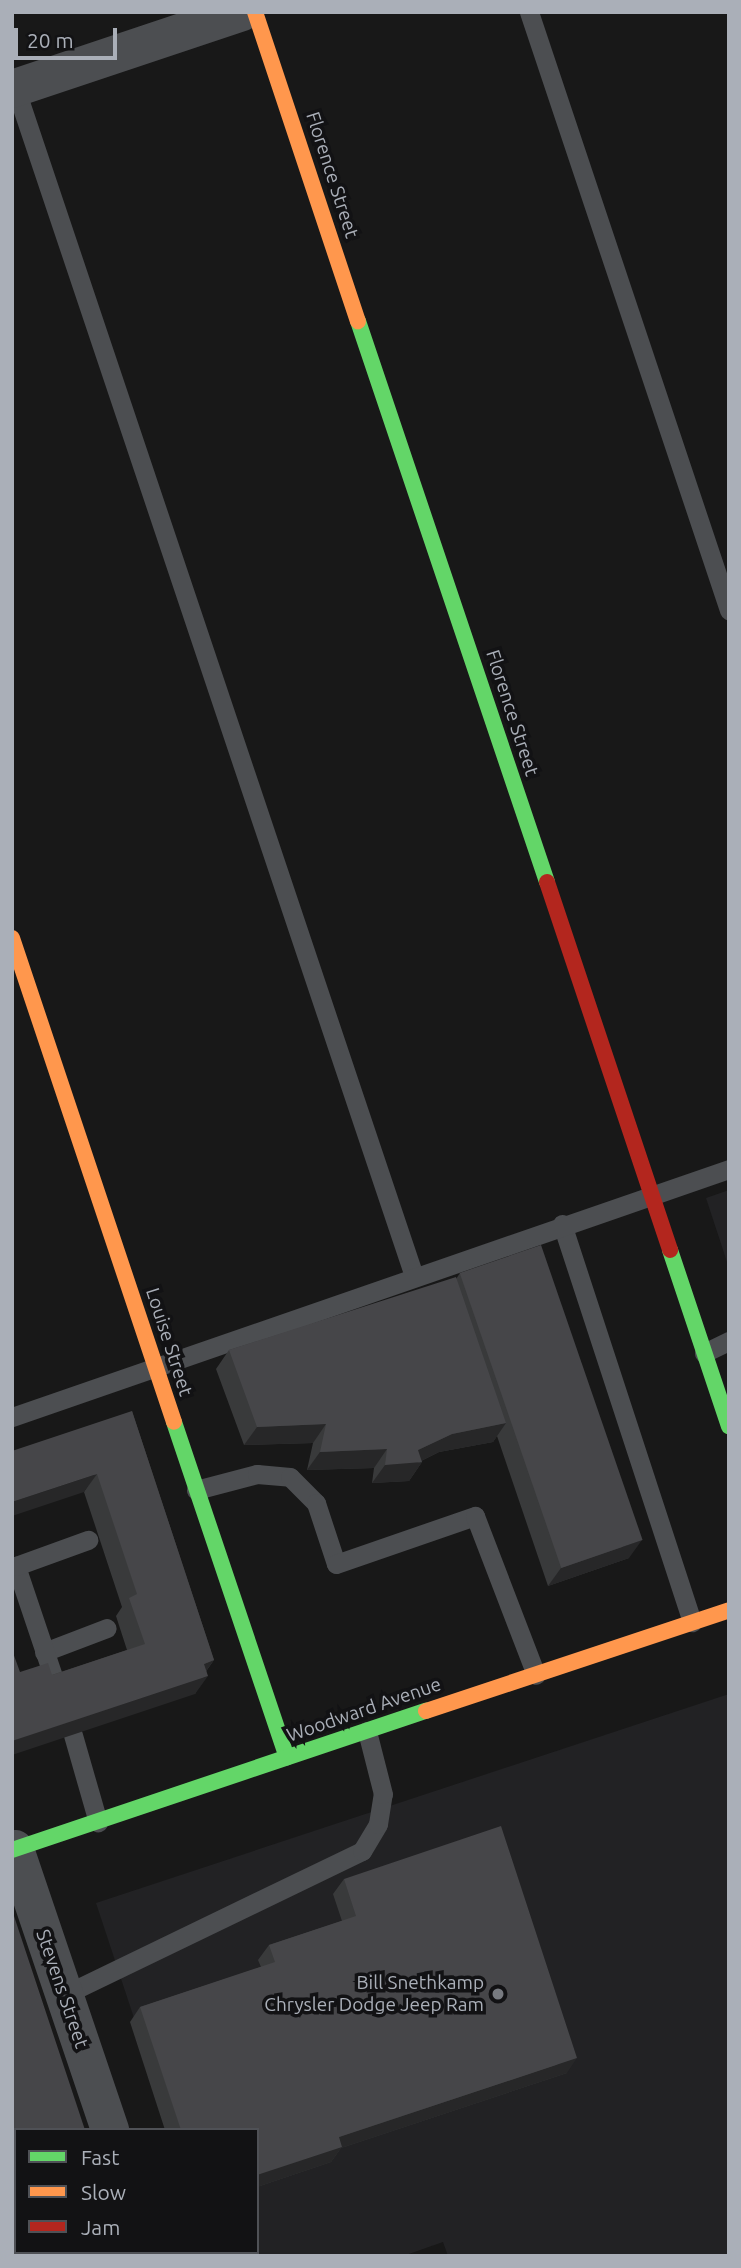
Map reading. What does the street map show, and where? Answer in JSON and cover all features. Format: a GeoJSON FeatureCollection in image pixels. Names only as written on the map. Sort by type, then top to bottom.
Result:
{"type":"FeatureCollection","features":[{"type":"Feature","properties":{"kind":"street"},"geometry":{"type":"LineString","coordinates":[[13,86],[242,12]]}},
{"type":"Feature","properties":{"kind":"street","name":"Florence Street"},"geometry":{"type":"LineString","coordinates":[[256,12],[729,1426]]}},
{"type":"Feature","properties":{"kind":"street","name":"Louise Street"},"geometry":{"type":"LineString","coordinates":[[12,938],[287,1758]]}},
{"type":"Feature","properties":{"kind":"street","name":"Woodward Avenue"},"geometry":{"type":"LineString","coordinates":[[13,1849],[729,1610]]}},
{"type":"Feature","properties":{"kind":"street","name":"Stevens Street"},"geometry":{"type":"LineString","coordinates":[[13,1849],[109,2128]]}},
{"type":"Feature","properties":{"kind":"lane"},"geometry":{"type":"LineString","coordinates":[[529,12],[729,610]]}},
{"type":"Feature","properties":{"kind":"lane"},"geometry":{"type":"LineString","coordinates":[[13,86],[414,1276]]}},
{"type":"Feature","properties":{"kind":"lane"},"geometry":{"type":"LineString","coordinates":[[12,1417],[154,1365],[729,1169]]}},
{"type":"Feature","properties":{"kind":"lane"},"geometry":{"type":"LineString","coordinates":[[562,1224],[692,1622]]}},
{"type":"Feature","properties":{"kind":"lane"},"geometry":{"type":"LineString","coordinates":[[704,1353],[729,1341]]}},
{"type":"Feature","properties":{"kind":"lane"},"geometry":{"type":"LineString","coordinates":[[196,1490],[257,1474],[290,1477],[316,1503],[336,1564],[475,1517],[536,1675]]}},
{"type":"Feature","properties":{"kind":"lane"},"geometry":{"type":"LineString","coordinates":[[57,1688],[16,1566],[88,1540]]}},
{"type":"Feature","properties":{"kind":"lane"},"geometry":{"type":"LineString","coordinates":[[44,1652],[107,1628]]}},
{"type":"Feature","properties":{"kind":"lane"},"geometry":{"type":"LineString","coordinates":[[64,1994],[362,1852],[377,1825],[383,1794],[367,1731]]}},
{"type":"Feature","properties":{"kind":"lane"},"geometry":{"type":"LineString","coordinates":[[73,1735],[98,1822]]}},
{"type":"Feature","properties":{"kind":"shaded area"},"geometry":{"type":"Polygon","coordinates":[[[729,1190],[729,1268],[706,1198],[729,1190]]]}},
{"type":"Feature","properties":{"kind":"shaded area"},"geometry":{"type":"Polygon","coordinates":[[[729,1694],[729,2256],[448,2256],[443,2242],[403,2256],[217,2256],[259,2254],[259,2128],[170,2128],[96,1903],[729,1694]]]}},
{"type":"Feature","properties":{"kind":"building"},"geometry":{"type":"Polygon","coordinates":[[[541,1245],[643,1540],[561,1568],[460,1273],[541,1245]]]}},
{"type":"Feature","properties":{"kind":"building"},"geometry":{"type":"Polygon","coordinates":[[[456,1277],[506,1423],[452,1434],[418,1450],[422,1462],[385,1465],[387,1449],[320,1452],[326,1424],[257,1427],[229,1350],[456,1277]]]}},
{"type":"Feature","properties":{"kind":"building"},"geometry":{"type":"Polygon","coordinates":[[[132,1411],[214,1660],[204,1664],[208,1676],[12,1741],[12,1650],[20,1672],[48,1663],[52,1675],[145,1644],[129,1598],[137,1594],[97,1474],[12,1502],[12,1451],[132,1411]]]}},
{"type":"Feature","properties":{"kind":"building"},"geometry":{"type":"Polygon","coordinates":[[[501,1826],[577,2058],[339,2137],[342,2147],[259,2174],[259,2128],[180,2128],[140,2007],[275,1962],[269,1945],[356,1916],[344,1879],[501,1826]]]}},
{"type":"Feature","properties":{"kind":"building"},"geometry":{"type":"Polygon","coordinates":[[[14,1916],[84,2128],[14,2128],[12,2249],[14,1916]]]}},
{"type":"Feature","properties":{"kind":"traffic: fast"},"geometry":{"type":"LineString","coordinates":[[358,321],[547,882]]}},
{"type":"Feature","properties":{"kind":"traffic: fast"},"geometry":{"type":"LineString","coordinates":[[670,1250],[729,1426]]}},
{"type":"Feature","properties":{"kind":"traffic: fast"},"geometry":{"type":"LineString","coordinates":[[174,1422],[287,1758]]}},
{"type":"Feature","properties":{"kind":"traffic: fast"},"geometry":{"type":"LineString","coordinates":[[12,1850],[426,1711]]}},
{"type":"Feature","properties":{"kind":"traffic: slow"},"geometry":{"type":"LineString","coordinates":[[255,12],[358,321]]}},
{"type":"Feature","properties":{"kind":"traffic: slow"},"geometry":{"type":"LineString","coordinates":[[12,938],[174,1422]]}},
{"type":"Feature","properties":{"kind":"traffic: slow"},"geometry":{"type":"LineString","coordinates":[[426,1711],[729,1610]]}},
{"type":"Feature","properties":{"kind":"traffic: jam"},"geometry":{"type":"LineString","coordinates":[[547,882],[670,1250]]}},
{"type":"Feature","properties":{"kind":"place","name":"Bill Snethkamp Chrysler Dodge Jeep Ram"},"geometry":{"type":"Point","coordinates":[498,1994]}}]}
